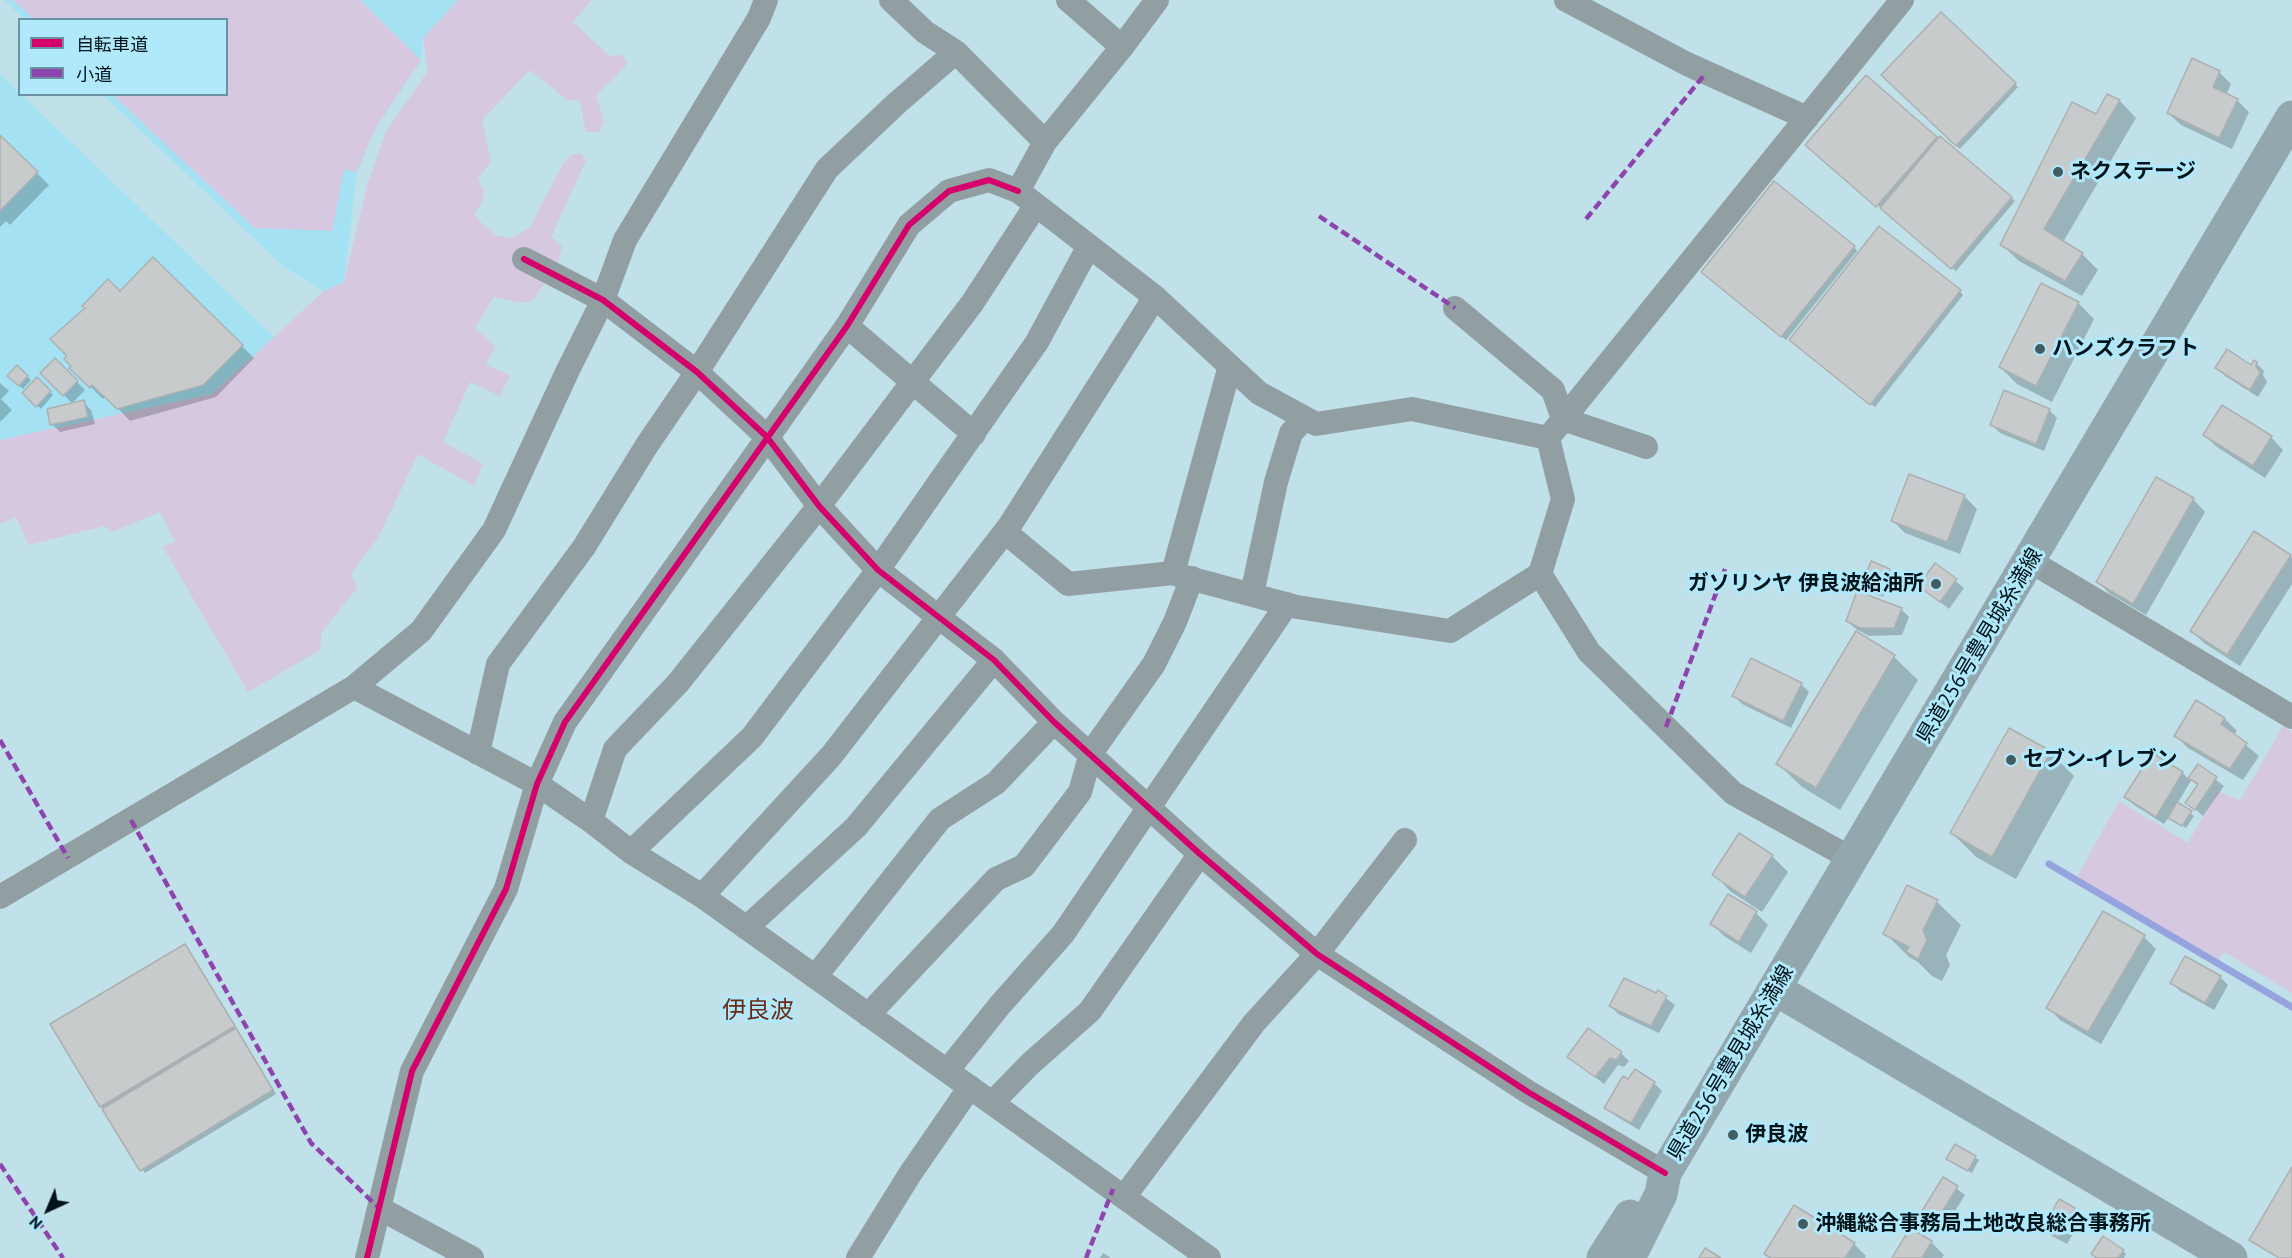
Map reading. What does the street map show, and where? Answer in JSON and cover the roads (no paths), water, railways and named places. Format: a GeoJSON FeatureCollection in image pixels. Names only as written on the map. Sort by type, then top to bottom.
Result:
{"type":"FeatureCollection","features":[{"type":"Feature","properties":{"kind":"main road","name":"県道256号豊見城糸満線"},"geometry":{"type":"LineString","coordinates":[[1603,1258],[1649,1186],[1665,1173],[2288,133]]}},
{"type":"Feature","properties":{"kind":"main road"},"geometry":{"type":"LineString","coordinates":[[1775,989],[2231,1258]]}},
{"type":"Feature","properties":{"kind":"main road","name":"県道256号豊見城糸満線"},"geometry":{"type":"LineString","coordinates":[[1629,1258],[1661,1194],[1665,1173]]}},
{"type":"Feature","properties":{"kind":"street"},"geometry":{"type":"LineString","coordinates":[[0,897],[354,687],[421,631],[494,530],[603,300],[625,240],[759,18],[766,0]]}},
{"type":"Feature","properties":{"kind":"street"},"geometry":{"type":"LineString","coordinates":[[891,0],[925,32],[956,52],[1045,142]]}},
{"type":"Feature","properties":{"kind":"street"},"geometry":{"type":"LineString","coordinates":[[1068,0],[1122,47]]}},
{"type":"Feature","properties":{"kind":"street"},"geometry":{"type":"LineString","coordinates":[[591,821],[615,749],[678,683],[819,506],[973,302],[1027,198],[1045,142],[1157,0]]}},
{"type":"Feature","properties":{"kind":"street"},"geometry":{"type":"LineString","coordinates":[[1566,0],[1687,64],[1807,118]]}},
{"type":"Feature","properties":{"kind":"street"},"geometry":{"type":"LineString","coordinates":[[1548,438],[1902,0]]}},
{"type":"Feature","properties":{"kind":"street"},"geometry":{"type":"LineString","coordinates":[[478,753],[498,664],[584,547],[827,169],[897,103],[956,52]]}},
{"type":"Feature","properties":{"kind":"street"},"geometry":{"type":"LineString","coordinates":[[367,1258],[412,1071],[506,890],[537,784],[565,722],[847,326],[909,225],[949,191],[989,180],[1027,198],[1155,297],[1259,393],[1316,424],[1412,409],[1548,438]]}},
{"type":"Feature","properties":{"kind":"street"},"geometry":{"type":"LineString","coordinates":[[631,852],[752,737],[878,570],[974,434],[1037,342],[1089,246]]}},
{"type":"Feature","properties":{"kind":"street"},"geometry":{"type":"LineString","coordinates":[[524,259],[603,300],[697,372],[767,437],[819,506],[878,570],[994,660],[1054,722],[1091,753],[1200,854],[1317,954],[1528,1092],[1665,1173]]}},
{"type":"Feature","properties":{"kind":"street"},"geometry":{"type":"LineString","coordinates":[[702,896],[831,756],[1005,532],[1155,297]]}},
{"type":"Feature","properties":{"kind":"street"},"geometry":{"type":"LineString","coordinates":[[1455,308],[1553,390],[1563,419]]}},
{"type":"Feature","properties":{"kind":"street"},"geometry":{"type":"LineString","coordinates":[[847,326],[974,434]]}},
{"type":"Feature","properties":{"kind":"street"},"geometry":{"type":"LineString","coordinates":[[868,1015],[996,879],[1024,866],[1080,792],[1091,753],[1154,664],[1175,622],[1183,576],[1230,366]]}},
{"type":"Feature","properties":{"kind":"street"},"geometry":{"type":"LineString","coordinates":[[1252,594],[1291,433],[1305,418]]}},
{"type":"Feature","properties":{"kind":"street"},"geometry":{"type":"LineString","coordinates":[[1563,419],[1646,447]]}},
{"type":"Feature","properties":{"kind":"street"},"geometry":{"type":"LineString","coordinates":[[1005,532],[1068,584],[1183,576],[1287,604],[1450,631],[1540,574],[1563,499],[1548,438]]}},
{"type":"Feature","properties":{"kind":"street"},"geometry":{"type":"LineString","coordinates":[[2030,561],[2292,717]]}},
{"type":"Feature","properties":{"kind":"street"},"geometry":{"type":"LineString","coordinates":[[1540,574],[1589,652],[1733,793],[1852,859]]}},
{"type":"Feature","properties":{"kind":"street"},"geometry":{"type":"LineString","coordinates":[[947,1071],[1000,1005],[1063,934],[1287,604]]}},
{"type":"Feature","properties":{"kind":"street"},"geometry":{"type":"LineString","coordinates":[[746,928],[856,827],[994,660]]}},
{"type":"Feature","properties":{"kind":"street"},"geometry":{"type":"LineString","coordinates":[[354,687],[537,784],[631,852],[702,896],[1209,1258]]}},
{"type":"Feature","properties":{"kind":"street"},"geometry":{"type":"LineString","coordinates":[[815,977],[940,819],[996,783],[1054,722]]}},
{"type":"Feature","properties":{"kind":"street"},"geometry":{"type":"LineString","coordinates":[[1124,1197],[1254,1023],[1317,954],[1405,840]]}},
{"type":"Feature","properties":{"kind":"street"},"geometry":{"type":"LineString","coordinates":[[992,1103],[1030,1064],[1090,1011],[1200,854]]}},
{"type":"Feature","properties":{"kind":"street"},"geometry":{"type":"LineString","coordinates":[[858,1258],[910,1174],[969,1087]]}},
{"type":"Feature","properties":{"kind":"street"},"geometry":{"type":"LineString","coordinates":[[379,1208],[472,1258]]}},
{"type":"Feature","properties":{"kind":"waterway"},"geometry":{"type":"LineString","coordinates":[[2049,864],[2292,1007]]}},
{"type":"Feature","properties":{"kind":"place","name":"ネクステージ"},"geometry":{"type":"Point","coordinates":[2058,172]}},
{"type":"Feature","properties":{"kind":"place","name":"ハンズクラフト"},"geometry":{"type":"Point","coordinates":[2040,349]}},
{"type":"Feature","properties":{"kind":"place","name":"ガソリンヤ 伊良波給油所"},"geometry":{"type":"Point","coordinates":[1936,584]}},
{"type":"Feature","properties":{"kind":"place","name":"セブン-イレブン"},"geometry":{"type":"Point","coordinates":[2011,760]}},
{"type":"Feature","properties":{"kind":"place","name":"伊良波"},"geometry":{"type":"Point","coordinates":[1733,1135]}},
{"type":"Feature","properties":{"kind":"place","name":"沖縄総合事務局土地改良総合事務所"},"geometry":{"type":"Point","coordinates":[1803,1224]}},
{"type":"Feature","properties":{"kind":"district","name":"伊良波"},"geometry":{"type":"Point","coordinates":[758,1011]}}]}
